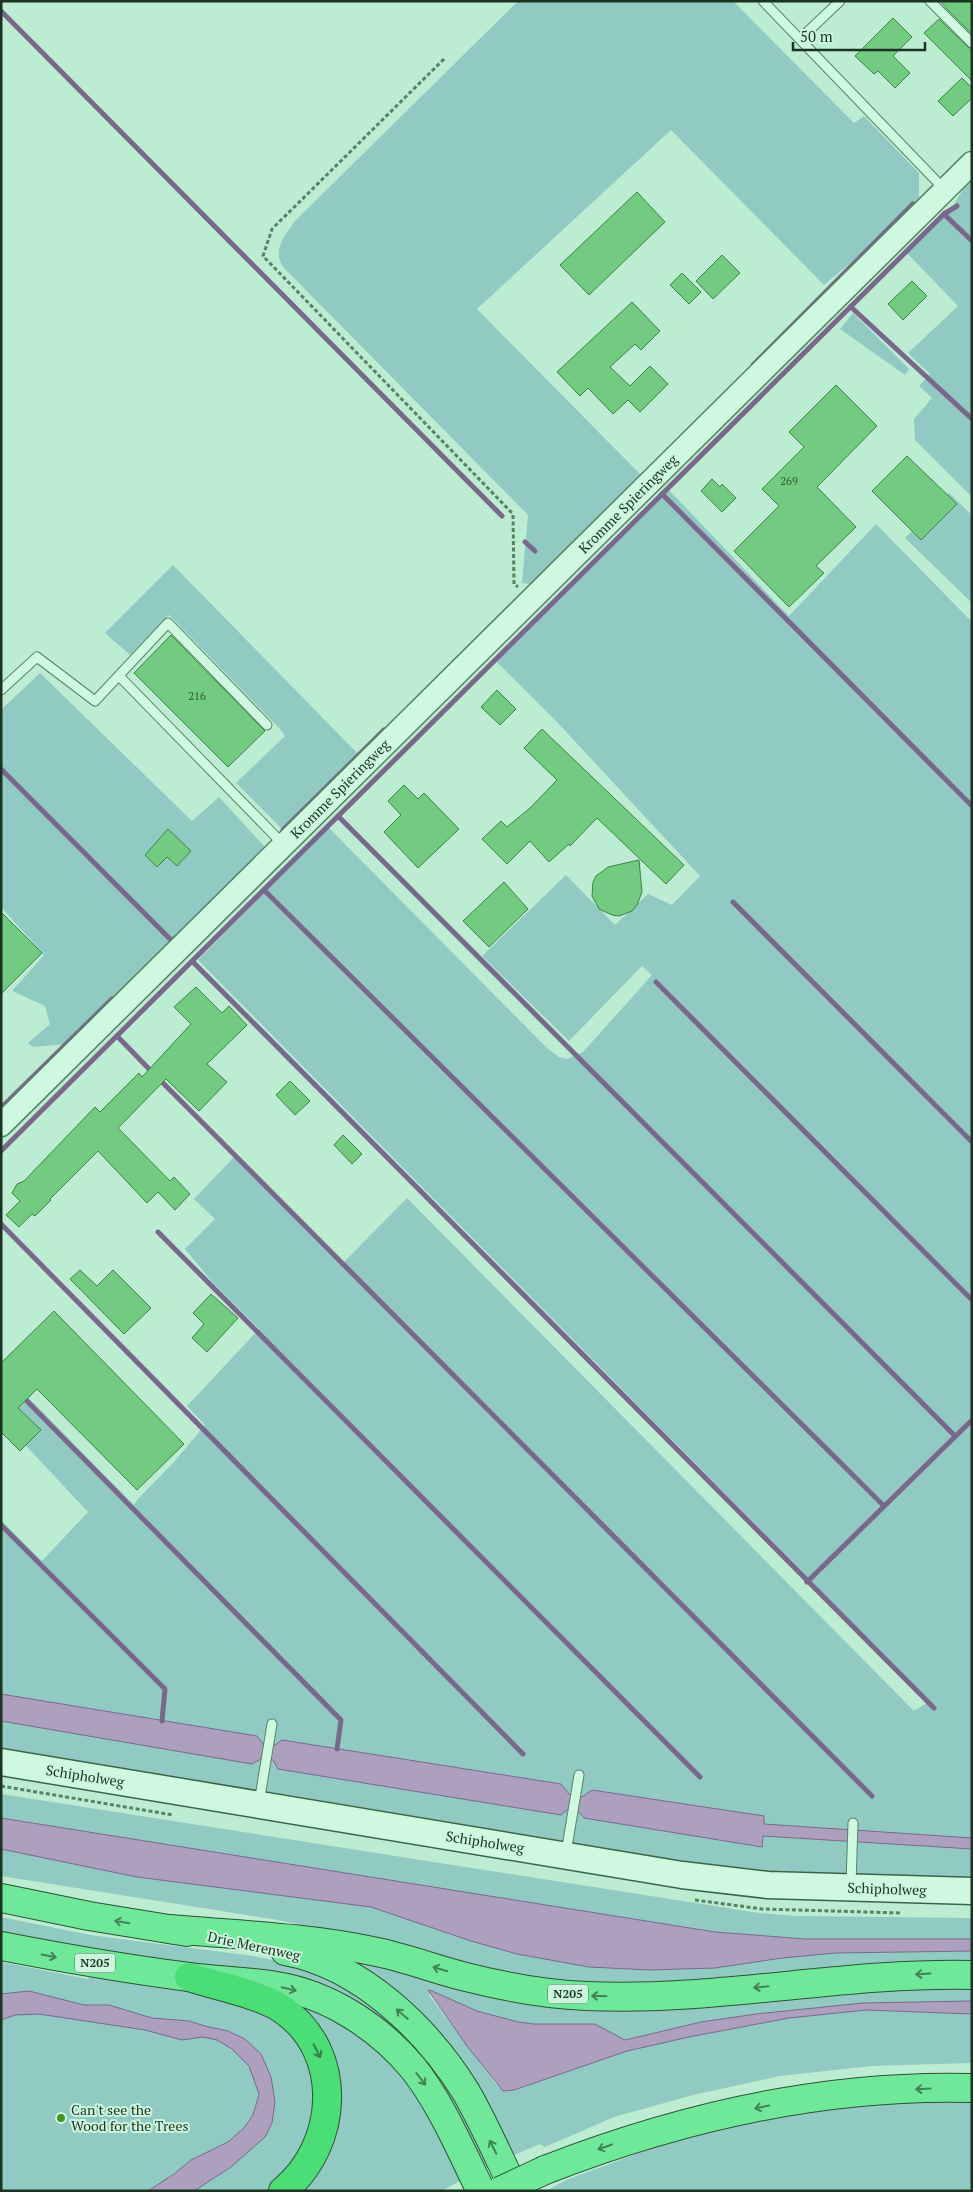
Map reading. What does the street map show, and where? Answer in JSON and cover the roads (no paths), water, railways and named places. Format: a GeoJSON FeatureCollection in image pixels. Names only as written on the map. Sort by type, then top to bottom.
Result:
{"type":"FeatureCollection","features":[{"type":"Feature","properties":{"kind":"highway","name":"Drie Merenweg"},"geometry":{"type":"LineString","coordinates":[[1,1898],[104,1919],[170,1929],[290,1952],[331,1966],[376,1993],[410,2021],[438,2052],[466,2092],[515,2191]]}},
{"type":"Feature","properties":{"kind":"highway","name":"N205"},"geometry":{"type":"LineString","coordinates":[[170,1929],[333,1944],[373,1951],[465,1977],[521,1989],[584,1996],[645,1998],[859,1978],[972,1974]]}},
{"type":"Feature","properties":{"kind":"highway","name":"N205"},"geometry":{"type":"LineString","coordinates":[[1,1946],[62,1958],[189,1977],[276,1986],[308,1994],[350,2014],[393,2047],[428,2088],[481,2191]]}},
{"type":"Feature","properties":{"kind":"highway","name":"N205"},"geometry":{"type":"LineString","coordinates":[[189,1977],[270,2002],[299,2024],[309,2036],[319,2055],[325,2075],[327,2105],[323,2132],[311,2161],[283,2191]]}},
{"type":"Feature","properties":{"kind":"highway"},"geometry":{"type":"LineString","coordinates":[[500,2191],[604,2147],[654,2131],[710,2117],[837,2095],[892,2090],[972,2088]]}},
{"type":"Feature","properties":{"kind":"main road","name":"Schipholweg"},"geometry":{"type":"LineString","coordinates":[[1,1762],[682,1875],[768,1885],[972,1891]]}},
{"type":"Feature","properties":{"kind":"street","name":"Kromme Spieringweg"},"geometry":{"type":"LineString","coordinates":[[1,1125],[972,163]]}},
{"type":"Feature","properties":{"kind":"lane"},"geometry":{"type":"LineString","coordinates":[[763,1],[945,190]]}},
{"type":"Feature","properties":{"kind":"lane"},"geometry":{"type":"LineString","coordinates":[[800,39],[840,1]]}},
{"type":"Feature","properties":{"kind":"lane"},"geometry":{"type":"LineString","coordinates":[[930,1],[972,43]]}},
{"type":"Feature","properties":{"kind":"lane"},"geometry":{"type":"LineString","coordinates":[[1,690],[37,657],[95,701],[168,623],[267,724]]}},
{"type":"Feature","properties":{"kind":"lane","name":"Kromme Spieringweg"},"geometry":{"type":"LineString","coordinates":[[119,676],[284,845]]}},
{"type":"Feature","properties":{"kind":"lane"},"geometry":{"type":"LineString","coordinates":[[259,1805],[272,1724]]}},
{"type":"Feature","properties":{"kind":"lane"},"geometry":{"type":"LineString","coordinates":[[566,1856],[579,1775]]}},
{"type":"Feature","properties":{"kind":"lane"},"geometry":{"type":"LineString","coordinates":[[851,1888],[853,1826]]}},
{"type":"Feature","properties":{"kind":"waterway"},"geometry":{"type":"LineString","coordinates":[[1,11],[502,516]]}},
{"type":"Feature","properties":{"kind":"waterway"},"geometry":{"type":"LineString","coordinates":[[753,365],[913,204]]}},
{"type":"Feature","properties":{"kind":"waterway"},"geometry":{"type":"LineString","coordinates":[[1,1151],[944,214],[957,206]]}},
{"type":"Feature","properties":{"kind":"waterway"},"geometry":{"type":"LineString","coordinates":[[944,214],[972,241]]}},
{"type":"Feature","properties":{"kind":"waterway"},"geometry":{"type":"LineString","coordinates":[[851,307],[972,419]]}},
{"type":"Feature","properties":{"kind":"waterway"},"geometry":{"type":"LineString","coordinates":[[662,494],[972,806]]}},
{"type":"Feature","properties":{"kind":"waterway"},"geometry":{"type":"LineString","coordinates":[[525,542],[535,551]]}},
{"type":"Feature","properties":{"kind":"waterway"},"geometry":{"type":"LineString","coordinates":[[283,830],[384,730]]}},
{"type":"Feature","properties":{"kind":"waterway"},"geometry":{"type":"LineString","coordinates":[[1,769],[172,941],[175,938]]}},
{"type":"Feature","properties":{"kind":"waterway"},"geometry":{"type":"LineString","coordinates":[[338,816],[955,1436]]}},
{"type":"Feature","properties":{"kind":"waterway"},"geometry":{"type":"LineString","coordinates":[[264,890],[884,1506]]}},
{"type":"Feature","properties":{"kind":"waterway"},"geometry":{"type":"LineString","coordinates":[[733,902],[972,1142]]}},
{"type":"Feature","properties":{"kind":"waterway"},"geometry":{"type":"LineString","coordinates":[[193,962],[934,1708]]}},
{"type":"Feature","properties":{"kind":"waterway"},"geometry":{"type":"LineString","coordinates":[[656,982],[972,1300]]}},
{"type":"Feature","properties":{"kind":"waterway"},"geometry":{"type":"LineString","coordinates":[[2,1107],[112,999]]}},
{"type":"Feature","properties":{"kind":"waterway"},"geometry":{"type":"LineString","coordinates":[[117,1036],[153,1073]]}},
{"type":"Feature","properties":{"kind":"waterway"},"geometry":{"type":"LineString","coordinates":[[159,1079],[872,1796]]}},
{"type":"Feature","properties":{"kind":"waterway"},"geometry":{"type":"LineString","coordinates":[[1,1224],[523,1754]]}},
{"type":"Feature","properties":{"kind":"waterway"},"geometry":{"type":"LineString","coordinates":[[158,1232],[700,1777]]}},
{"type":"Feature","properties":{"kind":"waterway"},"geometry":{"type":"LineString","coordinates":[[21,1395],[341,1720],[337,1749]]}},
{"type":"Feature","properties":{"kind":"waterway"},"geometry":{"type":"LineString","coordinates":[[807,1582],[972,1420]]}},
{"type":"Feature","properties":{"kind":"waterway"},"geometry":{"type":"LineString","coordinates":[[1,1525],[165,1689],[162,1721]]}},
{"type":"Feature","properties":{"kind":"place","name":"Can't see the Wood for the Trees"},"geometry":{"type":"Point","coordinates":[61,2118]}}]}
